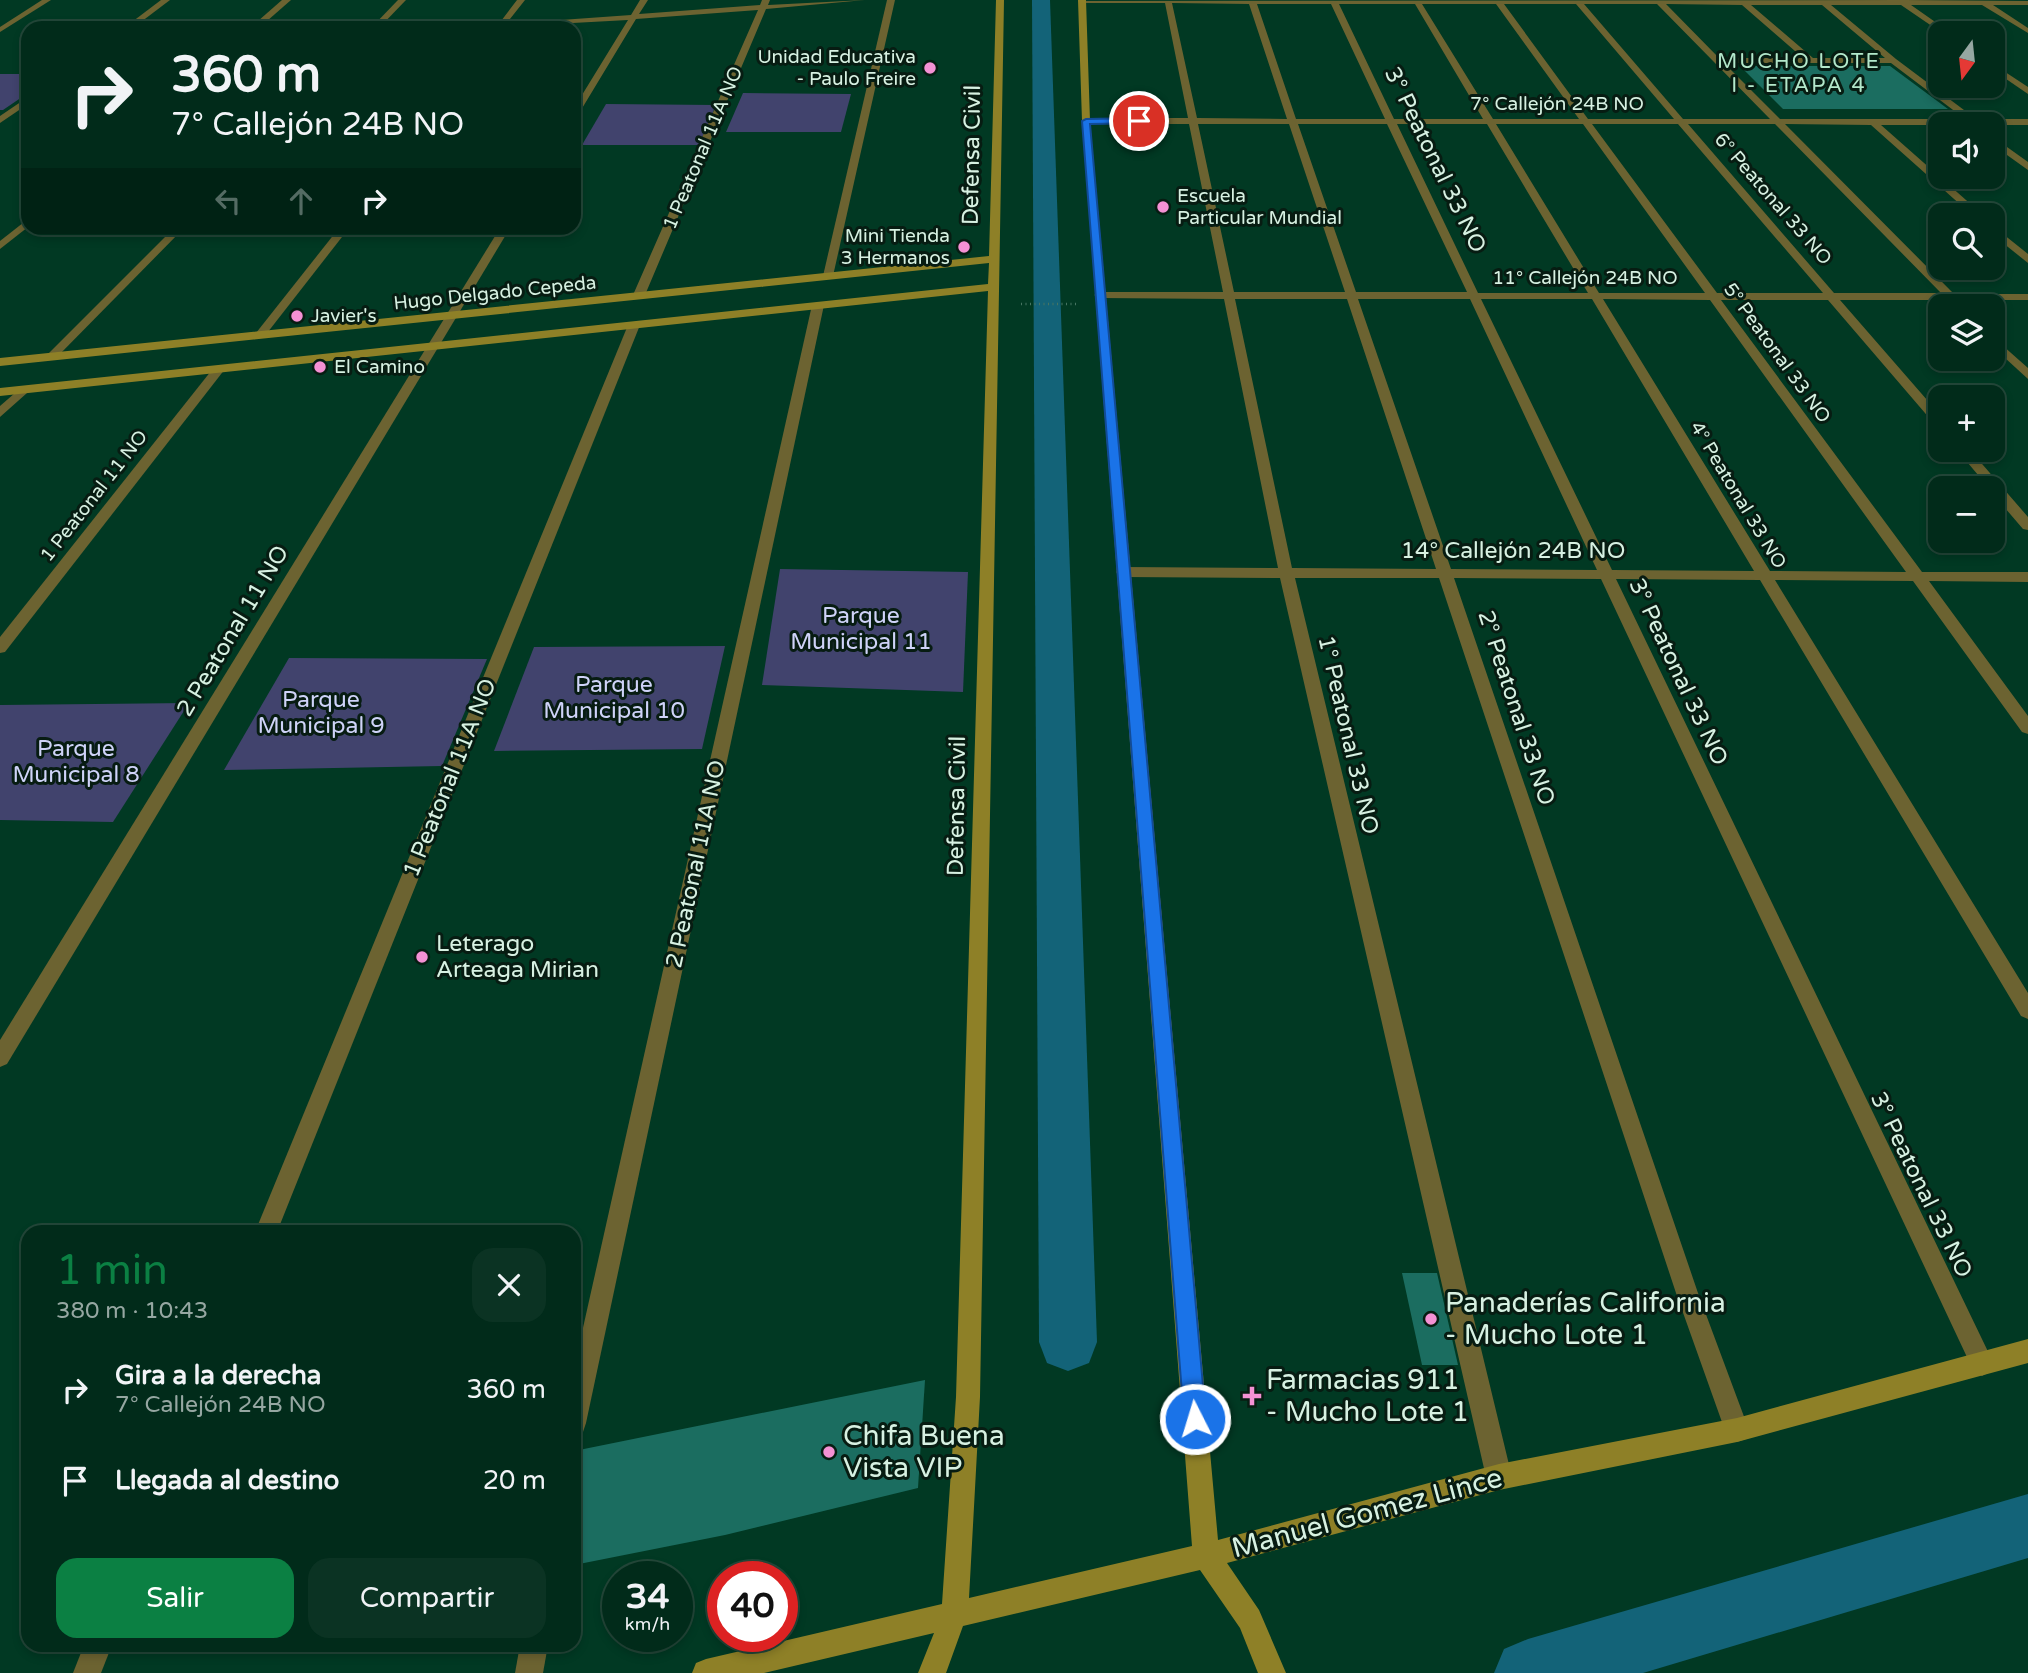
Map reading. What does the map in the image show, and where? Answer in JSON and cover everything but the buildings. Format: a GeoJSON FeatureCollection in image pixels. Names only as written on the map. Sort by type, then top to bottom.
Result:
{"type":"FeatureCollection","features":[{"type":"Feature","properties":{"kind":"street"},"geometry":{"type":"LineString","coordinates":[[0,30],[47,0]]}},
{"type":"Feature","properties":{"kind":"street"},"geometry":{"type":"LineString","coordinates":[[138,21],[166,0]]}},
{"type":"Feature","properties":{"kind":"street"},"geometry":{"type":"LineString","coordinates":[[262,21],[286,0]]}},
{"type":"Feature","properties":{"kind":"street"},"geometry":{"type":"LineString","coordinates":[[382,21],[402,0]]}},
{"type":"Feature","properties":{"kind":"street"},"geometry":{"type":"LineString","coordinates":[[505,21],[521,0]]}},
{"type":"Feature","properties":{"kind":"street"},"geometry":{"type":"LineString","coordinates":[[581,104],[645,0]]}},
{"type":"Feature","properties":{"kind":"street"},"geometry":{"type":"LineString","coordinates":[[580,21],[764,4],[861,0]]}},
{"type":"Feature","properties":{"kind":"street"},"geometry":{"type":"LineString","coordinates":[[828,276],[891,0]]}},
{"type":"Feature","properties":{"kind":"street","name":"Defensa Civil"},"geometry":{"type":"LineString","coordinates":[[932,1673],[955,1613],[968,1397],[1000,0]]}},
{"type":"Feature","properties":{"kind":"street"},"geometry":{"type":"LineString","coordinates":[[1272,1673],[1250,1619],[1206,1556],[1086,121],[1082,0],[2028,3]]}},
{"type":"Feature","properties":{"kind":"street","name":"1° Peatonal 33 NO"},"geometry":{"type":"LineString","coordinates":[[1168,0],[1286,572],[1468,1336],[1499,1477]]}},
{"type":"Feature","properties":{"kind":"street","name":"2° Peatonal 33 NO"},"geometry":{"type":"LineString","coordinates":[[1252,0],[1687,1293],[1737,1430]]}},
{"type":"Feature","properties":{"kind":"street","name":"3° Peatonal 33 NO"},"geometry":{"type":"LineString","coordinates":[[1334,0],[1982,1364]]}},
{"type":"Feature","properties":{"kind":"street","name":"4° Peatonal 33 NO"},"geometry":{"type":"LineString","coordinates":[[1417,1],[2028,1010]]}},
{"type":"Feature","properties":{"kind":"street","name":"5° Peatonal 33 NO"},"geometry":{"type":"LineString","coordinates":[[1497,1],[1588,122],[2028,728]]}},
{"type":"Feature","properties":{"kind":"street","name":"6° Peatonal 33 NO"},"geometry":{"type":"LineString","coordinates":[[1577,1],[1928,409]]}},
{"type":"Feature","properties":{"kind":"street"},"geometry":{"type":"LineString","coordinates":[[1658,1],[1949,294]]}},
{"type":"Feature","properties":{"kind":"street"},"geometry":{"type":"LineString","coordinates":[[1742,1],[1810,60]]}},
{"type":"Feature","properties":{"kind":"street"},"geometry":{"type":"LineString","coordinates":[[1823,1],[1893,61],[1960,112]]}},
{"type":"Feature","properties":{"kind":"street"},"geometry":{"type":"LineString","coordinates":[[1901,1],[1930,21]]}},
{"type":"Feature","properties":{"kind":"street"},"geometry":{"type":"LineString","coordinates":[[1982,1],[2028,31]]}},
{"type":"Feature","properties":{"kind":"street","name":"1 Peatonal 11A NO"},"geometry":{"type":"LineString","coordinates":[[639,295],[764,4]]}},
{"type":"Feature","properties":{"kind":"street"},"geometry":{"type":"LineString","coordinates":[[1717,60],[1893,61]]}},
{"type":"Feature","properties":{"kind":"street"},"geometry":{"type":"LineString","coordinates":[[2006,75],[2028,90]]}},
{"type":"Feature","properties":{"kind":"street"},"geometry":{"type":"LineString","coordinates":[[0,120],[21,105]]}},
{"type":"Feature","properties":{"kind":"street","name":"7° Callejón 24B NO"},"geometry":{"type":"LineString","coordinates":[[1086,121],[1928,123]]}},
{"type":"Feature","properties":{"kind":"street"},"geometry":{"type":"LineString","coordinates":[[1874,122],[1965,203]]}},
{"type":"Feature","properties":{"kind":"street","name":"7° Callejón 24B NO"},"geometry":{"type":"LineString","coordinates":[[2005,122],[2028,122]]}},
{"type":"Feature","properties":{"kind":"street"},"geometry":{"type":"LineString","coordinates":[[2005,149],[2028,167]]}},
{"type":"Feature","properties":{"kind":"street"},"geometry":{"type":"LineString","coordinates":[[0,246],[21,228]]}},
{"type":"Feature","properties":{"kind":"street"},"geometry":{"type":"LineString","coordinates":[[52,356],[172,235]]}},
{"type":"Feature","properties":{"kind":"street"},"geometry":{"type":"LineString","coordinates":[[260,335],[339,235]]}},
{"type":"Feature","properties":{"kind":"street","name":"2 Peatonal 11 NO"},"geometry":{"type":"LineString","coordinates":[[0,1058],[501,235]]}},
{"type":"Feature","properties":{"kind":"street"},"geometry":{"type":"LineString","coordinates":[[2005,240],[2028,260]]}},
{"type":"Feature","properties":{"kind":"street","name":"Hugo Delgado Cepeda"},"geometry":{"type":"LineString","coordinates":[[0,362],[994,259]]}},
{"type":"Feature","properties":{"kind":"street"},"geometry":{"type":"LineString","coordinates":[[0,392],[993,287]]}},
{"type":"Feature","properties":{"kind":"street","name":"11° Callejón 24B NO"},"geometry":{"type":"LineString","coordinates":[[1100,295],[1928,296]]}},
{"type":"Feature","properties":{"kind":"street","name":"11° Callejón 24B NO"},"geometry":{"type":"LineString","coordinates":[[2005,297],[2028,297]]}},
{"type":"Feature","properties":{"kind":"street","name":"2 Peatonal 11A NO"},"geometry":{"type":"LineString","coordinates":[[581,1391],[818,306]]}},
{"type":"Feature","properties":{"kind":"street"},"geometry":{"type":"LineString","coordinates":[[507,338],[486,332],[484,327],[495,315],[513,309]]}},
{"type":"Feature","properties":{"kind":"street"},"geometry":{"type":"LineString","coordinates":[[371,353],[384,347],[400,333],[390,326],[375,323]]}},
{"type":"Feature","properties":{"kind":"street","name":"1 Peatonal 11A NO"},"geometry":{"type":"LineString","coordinates":[[269,1225],[634,325]]}},
{"type":"Feature","properties":{"kind":"street"},"geometry":{"type":"LineString","coordinates":[[2005,352],[2028,375]]}},
{"type":"Feature","properties":{"kind":"street","name":"1 Peatonal 11 NO"},"geometry":{"type":"LineString","coordinates":[[0,648],[219,369]]}},
{"type":"Feature","properties":{"kind":"street"},"geometry":{"type":"LineString","coordinates":[[0,413],[23,390]]}},
{"type":"Feature","properties":{"kind":"street"},"geometry":{"type":"LineString","coordinates":[[1973,462],[2028,526]]}},
{"type":"Feature","properties":{"kind":"street","name":"14° Callejón 24B NO"},"geometry":{"type":"LineString","coordinates":[[1123,572],[2028,577]]}},
{"type":"Feature","properties":{"kind":"street","name":"Manuel Gomez Lince"},"geometry":{"type":"LineString","coordinates":[[706,1673],[1206,1556],[1499,1477],[1737,1430],[2028,1351]]}},
{"type":"Feature","properties":{"kind":"street"},"geometry":{"type":"LineString","coordinates":[[86,1673],[95,1652]]}},
{"type":"Feature","properties":{"kind":"street"},"geometry":{"type":"LineString","coordinates":[[529,1673],[533,1652]]}},
{"type":"Feature","properties":{"kind":"path"},"geometry":{"type":"LineString","coordinates":[[1018,304],[1088,304]]}},
{"type":"Feature","properties":{"kind":"green space"},"geometry":{"type":"Polygon","coordinates":[[[0,74],[21,74],[21,98],[0,110],[0,74]]]}},
{"type":"Feature","properties":{"kind":"green space"},"geometry":{"type":"Polygon","coordinates":[[[743,93],[851,94],[841,132],[726,132],[743,93]]]}},
{"type":"Feature","properties":{"kind":"green space"},"geometry":{"type":"Polygon","coordinates":[[[606,104],[716,105],[699,145],[582,145],[606,104]]]}},
{"type":"Feature","properties":{"kind":"green space","name":"Parque Municipal 11"},"geometry":{"type":"Polygon","coordinates":[[[780,569],[968,572],[963,692],[762,685],[780,569]]]}},
{"type":"Feature","properties":{"kind":"green space","name":"Parque Municipal 10"},"geometry":{"type":"Polygon","coordinates":[[[725,646],[702,749],[494,751],[534,647],[725,646]]]}},
{"type":"Feature","properties":{"kind":"green space","name":"Parque Municipal 9"},"geometry":{"type":"Polygon","coordinates":[[[289,658],[487,659],[442,766],[224,770],[289,658]]]}},
{"type":"Feature","properties":{"kind":"green space","name":"Parque Municipal 8"},"geometry":{"type":"Polygon","coordinates":[[[189,703],[113,822],[0,820],[0,705],[189,703]]]}},
{"type":"Feature","properties":{"kind":"waterway"},"geometry":{"type":"LineString","coordinates":[[1041,0],[1068,1342]]}},
{"type":"Feature","properties":{"kind":"waterway"},"geometry":{"type":"LineString","coordinates":[[1528,1673],[2028,1526]]}},
{"type":"Feature","properties":{"kind":"place","name":"Unidad Educativa - Paulo Freire"},"geometry":{"type":"Point","coordinates":[930,68]}},
{"type":"Feature","properties":{"kind":"place","name":"Escuela Particular Mundial"},"geometry":{"type":"Point","coordinates":[1163,207]}},
{"type":"Feature","properties":{"kind":"place","name":"Mini Tienda 3 Hermanos"},"geometry":{"type":"Point","coordinates":[964,247]}},
{"type":"Feature","properties":{"kind":"place","name":"Javier's"},"geometry":{"type":"Point","coordinates":[297,316]}},
{"type":"Feature","properties":{"kind":"place","name":"El Camino"},"geometry":{"type":"Point","coordinates":[320,367]}},
{"type":"Feature","properties":{"kind":"place","name":"Leterago Arteaga Mirian"},"geometry":{"type":"Point","coordinates":[422,957]}},
{"type":"Feature","properties":{"kind":"place","name":"Panaderías California - Mucho Lote 1"},"geometry":{"type":"Point","coordinates":[1431,1319]}},
{"type":"Feature","properties":{"kind":"place","name":"Farmacias 911 - Mucho Lote 1"},"geometry":{"type":"Point","coordinates":[1252,1396]}},
{"type":"Feature","properties":{"kind":"place","name":"Chifa Buena Vista VIP"},"geometry":{"type":"Point","coordinates":[829,1452]}},
{"type":"Feature","properties":{"kind":"district","name":"MUCHO LOTE I - ETAPA 4"},"geometry":{"type":"Point","coordinates":[1799,73]}},
{"type":"Feature","properties":{"kind":"route"},"geometry":{"type":"LineString","coordinates":[[1139,121],[1086,121],[1195,1419]]}}]}
